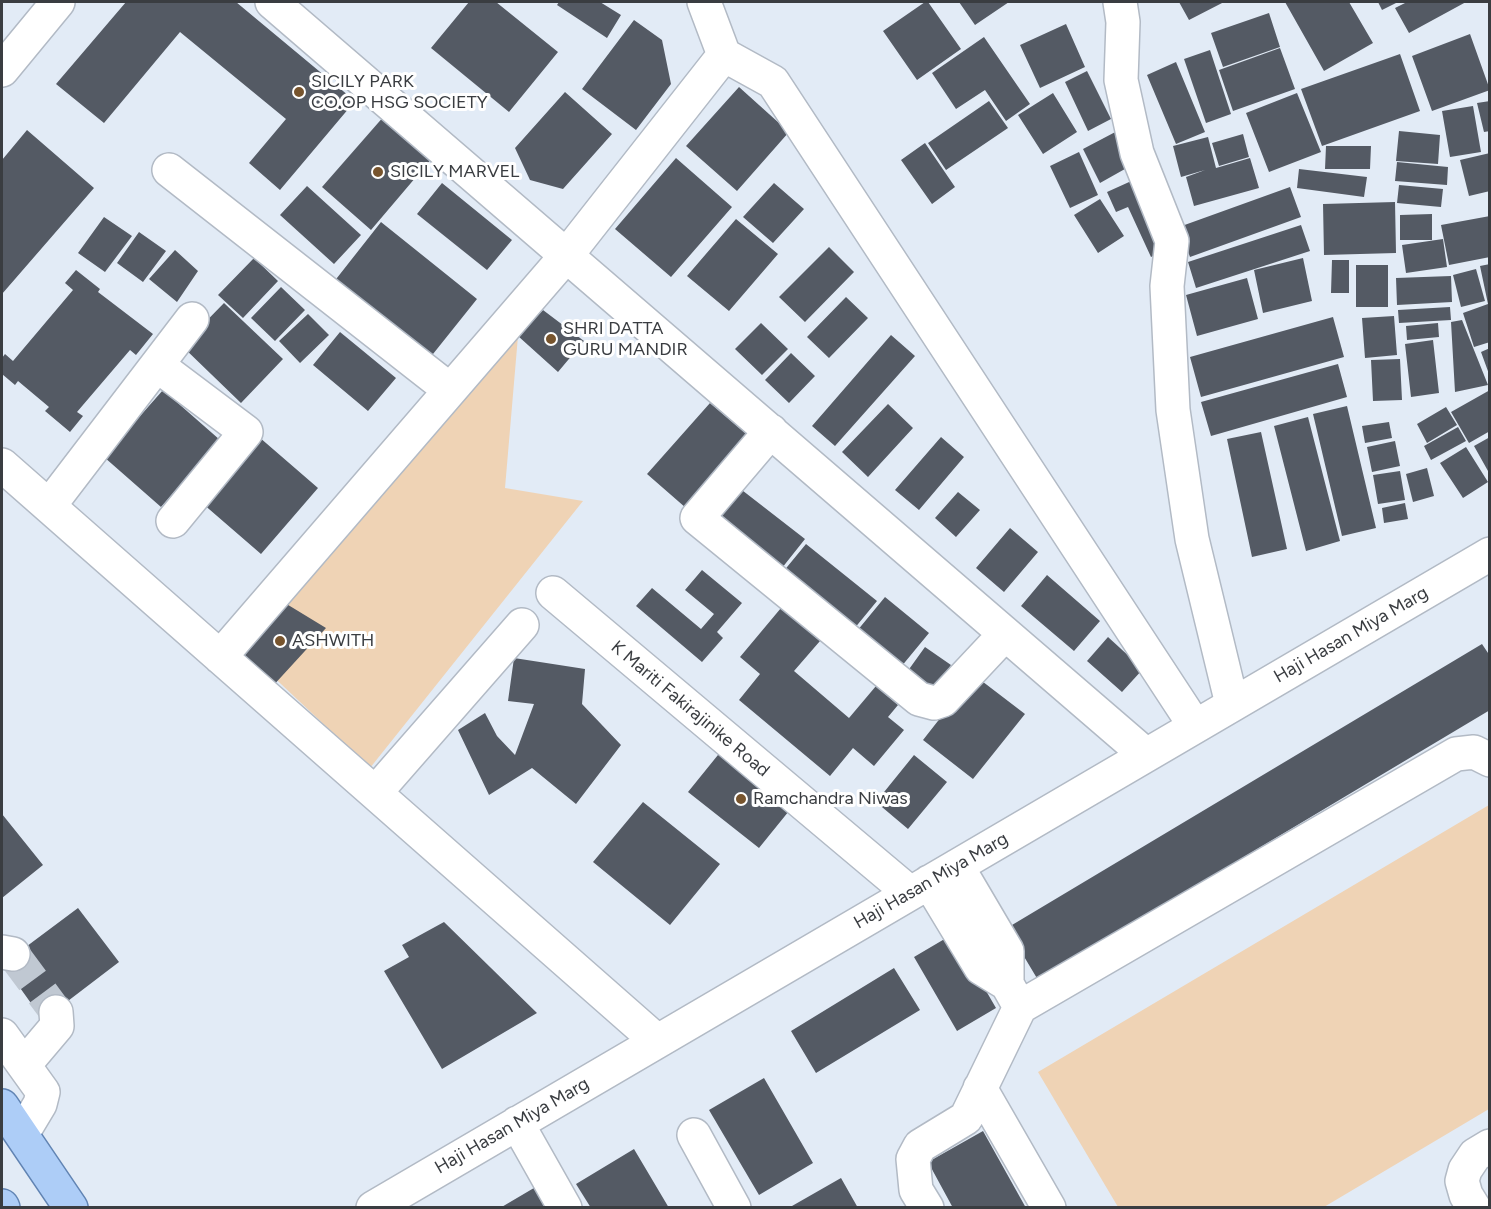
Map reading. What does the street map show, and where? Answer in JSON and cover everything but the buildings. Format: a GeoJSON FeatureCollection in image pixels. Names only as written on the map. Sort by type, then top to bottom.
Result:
{"type":"FeatureCollection","features":[{"type":"Feature","properties":{"kind":"main road"},"geometry":{"type":"LineString","coordinates":[[2,1106],[71,1208]]}},
{"type":"Feature","properties":{"kind":"street"},"geometry":{"type":"LineString","coordinates":[[2,70],[58,2]]}},
{"type":"Feature","properties":{"kind":"street"},"geometry":{"type":"LineString","coordinates":[[272,2],[1146,755]]}},
{"type":"Feature","properties":{"kind":"street"},"geometry":{"type":"LineString","coordinates":[[704,2],[724,55],[774,82],[1195,726]]}},
{"type":"Feature","properties":{"kind":"street"},"geometry":{"type":"LineString","coordinates":[[1120,2],[1123,22],[1121,80],[1137,153],[1172,241],[1167,286],[1173,410],[1192,539],[1232,704]]}},
{"type":"Feature","properties":{"kind":"street"},"geometry":{"type":"LineString","coordinates":[[220,657],[566,256],[724,55]]}},
{"type":"Feature","properties":{"kind":"street"},"geometry":{"type":"LineString","coordinates":[[169,170],[450,390]]}},
{"type":"Feature","properties":{"kind":"street"},"geometry":{"type":"LineString","coordinates":[[49,506],[192,319]]}},
{"type":"Feature","properties":{"kind":"street"},"geometry":{"type":"LineString","coordinates":[[157,365],[246,432],[173,520]]}},
{"type":"Feature","properties":{"kind":"street"},"geometry":{"type":"LineString","coordinates":[[771,432],[697,518],[919,699],[934,703],[943,700],[1005,634]]}},
{"type":"Feature","properties":{"kind":"street"},"geometry":{"type":"LineString","coordinates":[[2,465],[657,1041]]}},
{"type":"Feature","properties":{"kind":"street","name":"Haji Hasan Miya Marg"},"geometry":{"type":"LineString","coordinates":[[373,1208],[1232,704],[1487,561]]}},
{"type":"Feature","properties":{"kind":"street","name":"K Mariti Fakirajinike Road"},"geometry":{"type":"LineString","coordinates":[[553,593],[932,880],[981,968],[1013,996]]}},
{"type":"Feature","properties":{"kind":"street"},"geometry":{"type":"LineString","coordinates":[[375,793],[522,625]]}},
{"type":"Feature","properties":{"kind":"street"},"geometry":{"type":"LineString","coordinates":[[927,1208],[916,1190],[913,1159],[920,1146],[966,1118],[980,1088],[1013,996],[1456,754],[1474,752],[1490,760]]}},
{"type":"Feature","properties":{"kind":"street"},"geometry":{"type":"LineString","coordinates":[[24,1065],[57,1026],[56,1012]]}},
{"type":"Feature","properties":{"kind":"street"},"geometry":{"type":"LineString","coordinates":[[2,1035],[43,1092],[40,1104],[22,1134]]}},
{"type":"Feature","properties":{"kind":"street"},"geometry":{"type":"LineString","coordinates":[[980,1088],[1049,1208]]}},
{"type":"Feature","properties":{"kind":"street"},"geometry":{"type":"LineString","coordinates":[[517,1123],[565,1208]]}},
{"type":"Feature","properties":{"kind":"street"},"geometry":{"type":"LineString","coordinates":[[694,1135],[734,1208]]}},
{"type":"Feature","properties":{"kind":"street"},"geometry":{"type":"LineString","coordinates":[[1474,1208],[1466,1195],[1462,1181],[1475,1155],[1490,1146]]}},
{"type":"Feature","properties":{"kind":"shaded area"},"geometry":{"type":"Polygon","coordinates":[[[518,336],[505,488],[583,501],[370,768],[246,651],[518,336]]]}},
{"type":"Feature","properties":{"kind":"shaded area"},"geometry":{"type":"Polygon","coordinates":[[[1489,805],[1489,1109],[1324,1207],[1118,1207],[1038,1072],[1489,805]]]}},
{"type":"Feature","properties":{"kind":"tunnel"},"geometry":{"type":"LineString","coordinates":[[13,954],[56,1012]]}},
{"type":"Feature","properties":{"kind":"place","name":"SICILY PARK CO.OP HSG SOCIETY"},"geometry":{"type":"Point","coordinates":[299,92]}},
{"type":"Feature","properties":{"kind":"place","name":"SICILY MARVEL"},"geometry":{"type":"Point","coordinates":[378,172]}},
{"type":"Feature","properties":{"kind":"place","name":"SHRI DATTA GURU MANDIR"},"geometry":{"type":"Point","coordinates":[551,339]}},
{"type":"Feature","properties":{"kind":"place","name":"ASHWITH"},"geometry":{"type":"Point","coordinates":[280,641]}},
{"type":"Feature","properties":{"kind":"place","name":"Ramchandra Niwas"},"geometry":{"type":"Point","coordinates":[741,799]}}]}
